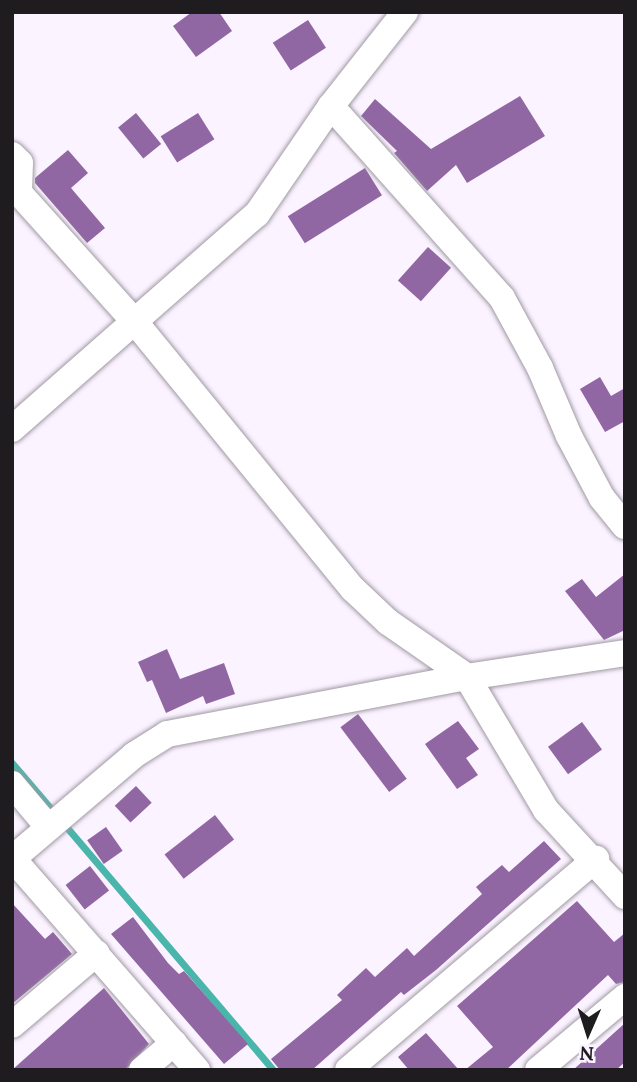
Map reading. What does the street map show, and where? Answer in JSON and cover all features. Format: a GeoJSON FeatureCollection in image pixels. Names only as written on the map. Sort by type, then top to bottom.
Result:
{"type":"FeatureCollection","features":[{"type":"Feature","properties":{"kind":"street"},"geometry":{"type":"LineString","coordinates":[[12,429],[257,214],[331,106],[405,12]]}},
{"type":"Feature","properties":{"kind":"street"},"geometry":{"type":"LineString","coordinates":[[331,106],[502,298],[540,368],[569,436],[602,498],[625,526]]}},
{"type":"Feature","properties":{"kind":"street"},"geometry":{"type":"LineString","coordinates":[[12,155],[20,163],[14,190],[135,322],[353,589],[388,622],[467,677],[546,810],[596,859],[625,896]]}},
{"type":"Feature","properties":{"kind":"street"},"geometry":{"type":"LineString","coordinates":[[197,1070],[13,859],[134,755],[167,734],[467,677],[625,653]]}},
{"type":"Feature","properties":{"kind":"street"},"geometry":{"type":"LineString","coordinates":[[12,784],[50,828]]}},
{"type":"Feature","properties":{"kind":"street"},"geometry":{"type":"LineString","coordinates":[[348,1070],[596,859]]}},
{"type":"Feature","properties":{"kind":"street"},"geometry":{"type":"LineString","coordinates":[[12,1025],[97,953]]}},
{"type":"Feature","properties":{"kind":"street"},"geometry":{"type":"LineString","coordinates":[[538,1070],[625,997]]}},
{"type":"Feature","properties":{"kind":"street"},"geometry":{"type":"LineString","coordinates":[[142,1070],[174,1043]]}},
{"type":"Feature","properties":{"kind":"building"},"geometry":{"type":"Polygon","coordinates":[[[192,12],[219,12],[232,31],[196,57],[173,26],[192,12]]]}},
{"type":"Feature","properties":{"kind":"building"},"geometry":{"type":"Polygon","coordinates":[[[308,20],[326,48],[291,71],[273,43],[308,20]]]}},
{"type":"Feature","properties":{"kind":"building"},"geometry":{"type":"Polygon","coordinates":[[[520,96],[545,136],[467,183],[456,165],[427,191],[394,153],[397,151],[361,116],[375,99],[431,149],[520,96]]]}},
{"type":"Feature","properties":{"kind":"building"},"geometry":{"type":"Polygon","coordinates":[[[136,113],[161,144],[143,159],[118,127],[136,113]]]}},
{"type":"Feature","properties":{"kind":"building"},"geometry":{"type":"Polygon","coordinates":[[[198,113],[214,139],[177,163],[161,136],[198,113]]]}},
{"type":"Feature","properties":{"kind":"building"},"geometry":{"type":"Polygon","coordinates":[[[68,150],[88,173],[71,188],[105,228],[87,243],[35,183],[35,178],[68,150]]]}},
{"type":"Feature","properties":{"kind":"building"},"geometry":{"type":"Polygon","coordinates":[[[365,168],[382,195],[305,243],[288,216],[365,168]]]}},
{"type":"Feature","properties":{"kind":"building"},"geometry":{"type":"Polygon","coordinates":[[[428,247],[451,268],[421,301],[398,280],[428,247]]]}},
{"type":"Feature","properties":{"kind":"building"},"geometry":{"type":"Polygon","coordinates":[[[600,377],[611,396],[625,388],[625,421],[605,432],[580,389],[600,377]]]}},
{"type":"Feature","properties":{"kind":"building"},"geometry":{"type":"Polygon","coordinates":[[[625,574],[625,630],[604,640],[565,591],[582,579],[596,597],[625,574]]]}},
{"type":"Feature","properties":{"kind":"building"},"geometry":{"type":"Polygon","coordinates":[[[167,649],[180,679],[224,663],[235,694],[206,704],[203,696],[166,713],[152,680],[147,682],[138,662],[167,649]]]}},
{"type":"Feature","properties":{"kind":"building"},"geometry":{"type":"Polygon","coordinates":[[[358,714],[407,779],[389,792],[340,727],[358,714]]]}},
{"type":"Feature","properties":{"kind":"building"},"geometry":{"type":"Polygon","coordinates":[[[458,721],[479,749],[466,758],[478,775],[457,789],[425,744],[458,721]]]}},
{"type":"Feature","properties":{"kind":"building"},"geometry":{"type":"Polygon","coordinates":[[[582,722],[602,750],[568,774],[548,747],[582,722]]]}},
{"type":"Feature","properties":{"kind":"building"},"geometry":{"type":"Polygon","coordinates":[[[136,786],[152,803],[130,823],[115,806],[136,786]]]}},
{"type":"Feature","properties":{"kind":"building"},"geometry":{"type":"Polygon","coordinates":[[[215,815],[234,839],[184,879],[165,854],[215,815]]]}},
{"type":"Feature","properties":{"kind":"building"},"geometry":{"type":"Polygon","coordinates":[[[106,827],[123,851],[104,864],[87,840],[106,827]]]}},
{"type":"Feature","properties":{"kind":"building"},"geometry":{"type":"Polygon","coordinates":[[[544,841],[561,859],[436,970],[404,995],[401,992],[312,1070],[280,1070],[271,1059],[342,1000],[337,995],[366,968],[375,977],[407,948],[414,956],[482,894],[476,887],[502,865],[509,872],[544,841]]]}},
{"type":"Feature","properties":{"kind":"building"},"geometry":{"type":"Polygon","coordinates":[[[90,866],[109,890],[85,910],[66,885],[90,866]]]}},
{"type":"Feature","properties":{"kind":"building"},"geometry":{"type":"Polygon","coordinates":[[[577,901],[614,942],[625,933],[625,982],[616,984],[608,975],[506,1070],[465,1070],[493,1047],[457,1006],[577,901]]]}},
{"type":"Feature","properties":{"kind":"building"},"geometry":{"type":"Polygon","coordinates":[[[12,903],[45,939],[53,932],[72,954],[12,1004],[12,903]]]}},
{"type":"Feature","properties":{"kind":"building"},"geometry":{"type":"Polygon","coordinates":[[[133,917],[168,963],[179,974],[184,971],[248,1044],[224,1064],[111,934],[133,917]]]}},
{"type":"Feature","properties":{"kind":"building"},"geometry":{"type":"Polygon","coordinates":[[[104,988],[149,1044],[127,1068],[12,1070],[104,988]]]}},
{"type":"Feature","properties":{"kind":"building"},"geometry":{"type":"Polygon","coordinates":[[[625,1023],[625,1062],[616,1070],[573,1070],[625,1023]]]}},
{"type":"Feature","properties":{"kind":"building"},"geometry":{"type":"Polygon","coordinates":[[[426,1033],[459,1070],[409,1070],[398,1057],[426,1033]]]}},
{"type":"Feature","properties":{"kind":"waterway"},"geometry":{"type":"LineString","coordinates":[[12,763],[273,1070]]}}]}
